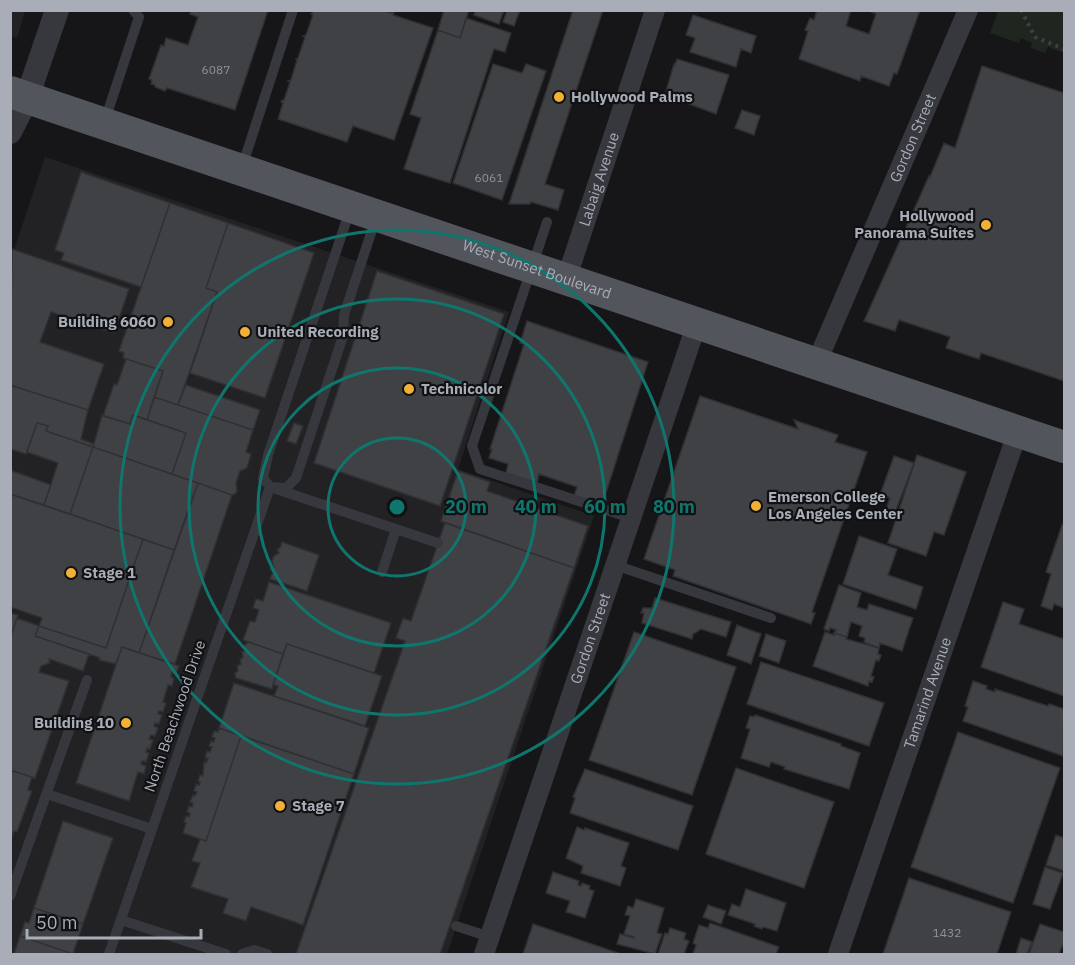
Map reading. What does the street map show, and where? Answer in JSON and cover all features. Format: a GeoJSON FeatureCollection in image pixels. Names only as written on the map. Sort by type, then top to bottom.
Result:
{"type":"FeatureCollection","features":[{"type":"Feature","properties":{"kind":"main road","name":"West Sunset Boulevard"},"geometry":{"type":"LineString","coordinates":[[19,95],[1065,447]]}},
{"type":"Feature","properties":{"kind":"street"},"geometry":{"type":"LineString","coordinates":[[10,132],[19,95],[57,10]]}},
{"type":"Feature","properties":{"kind":"street","name":"Labaig Avenue"},"geometry":{"type":"LineString","coordinates":[[566,280],[656,10]]}},
{"type":"Feature","properties":{"kind":"street","name":"Gordon Street"},"geometry":{"type":"LineString","coordinates":[[816,364],[968,10]]}},
{"type":"Feature","properties":{"kind":"street","name":"Gordon Street"},"geometry":{"type":"LineString","coordinates":[[487,946],[697,323]]}},
{"type":"Feature","properties":{"kind":"street","name":"Tamarind Avenue"},"geometry":{"type":"LineString","coordinates":[[838,954],[1018,431]]}},
{"type":"Feature","properties":{"kind":"lane"},"geometry":{"type":"LineString","coordinates":[[104,123],[139,16],[133,10]]}},
{"type":"Feature","properties":{"kind":"lane"},"geometry":{"type":"LineString","coordinates":[[241,170],[293,10]]}},
{"type":"Feature","properties":{"kind":"lane"},"geometry":{"type":"LineString","coordinates":[[270,487],[286,488],[296,478],[343,336],[344,315],[364,212]]}},
{"type":"Feature","properties":{"kind":"lane","name":"North Beachwood Drive"},"geometry":{"type":"LineString","coordinates":[[109,954],[270,487],[263,478],[268,455],[364,212]]}},
{"type":"Feature","properties":{"kind":"lane"},"geometry":{"type":"LineString","coordinates":[[547,222],[472,446],[480,469],[631,518]]}},
{"type":"Feature","properties":{"kind":"lane"},"geometry":{"type":"LineString","coordinates":[[270,487],[438,543]]}},
{"type":"Feature","properties":{"kind":"lane"},"geometry":{"type":"LineString","coordinates":[[382,572],[396,529]]}},
{"type":"Feature","properties":{"kind":"lane"},"geometry":{"type":"LineString","coordinates":[[615,565],[771,618]]}},
{"type":"Feature","properties":{"kind":"lane"},"geometry":{"type":"LineString","coordinates":[[10,896],[87,680]]}},
{"type":"Feature","properties":{"kind":"lane"},"geometry":{"type":"LineString","coordinates":[[47,794],[152,829]]}},
{"type":"Feature","properties":{"kind":"lane"},"geometry":{"type":"LineString","coordinates":[[121,920],[226,954]]}},
{"type":"Feature","properties":{"kind":"lane"},"geometry":{"type":"LineString","coordinates":[[456,926],[487,946]]}},
{"type":"Feature","properties":{"kind":"lane"},"geometry":{"type":"LineString","coordinates":[[242,954],[254,950],[267,954]]}},
{"type":"Feature","properties":{"kind":"path"},"geometry":{"type":"LineString","coordinates":[[1021,10],[1035,37],[1065,49]]}},
{"type":"Feature","properties":{"kind":"shaded area"},"geometry":{"type":"Polygon","coordinates":[[[11,10],[25,11],[17,38],[11,36],[11,10]]]}},
{"type":"Feature","properties":{"kind":"shaded area"},"geometry":{"type":"Polygon","coordinates":[[[998,11],[1064,11],[1064,53],[1048,47],[1045,53],[1031,48],[1032,43],[1021,38],[1019,43],[990,33],[998,11]]]}},
{"type":"Feature","properties":{"kind":"shaded area"},"geometry":{"type":"Polygon","coordinates":[[[45,157],[509,312],[458,469],[594,516],[447,954],[11,954],[10,262],[45,157]]]}},
{"type":"Feature","properties":{"kind":"building"},"geometry":{"type":"Polygon","coordinates":[[[191,10],[268,10],[235,110],[167,88],[165,91],[151,84],[152,80],[149,79],[161,45],[164,46],[166,38],[188,45],[198,17],[190,14],[191,10]]]}},
{"type":"Feature","properties":{"kind":"building"},"geometry":{"type":"Polygon","coordinates":[[[314,10],[382,10],[394,12],[393,15],[433,28],[394,140],[353,126],[347,142],[278,119],[283,103],[281,102],[284,100],[290,82],[288,81],[291,80],[305,37],[303,36],[306,35],[314,10]]]}},
{"type":"Feature","properties":{"kind":"building"},"geometry":{"type":"Polygon","coordinates":[[[444,10],[469,10],[460,38],[438,30],[444,10]]]}},
{"type":"Feature","properties":{"kind":"building"},"geometry":{"type":"Polygon","coordinates":[[[476,10],[504,10],[499,24],[474,15],[476,10]]]}},
{"type":"Feature","properties":{"kind":"building"},"geometry":{"type":"Polygon","coordinates":[[[507,10],[520,10],[514,26],[503,22],[507,10]]]}},
{"type":"Feature","properties":{"kind":"building","name":"Hollywood Palms"},"geometry":{"type":"Polygon","coordinates":[[[573,10],[603,10],[545,184],[564,190],[558,210],[531,202],[530,204],[509,204],[573,10]]]}},
{"type":"Feature","properties":{"kind":"building"},"geometry":{"type":"Polygon","coordinates":[[[817,10],[851,10],[846,26],[869,34],[876,14],[867,10],[920,10],[897,74],[894,73],[889,86],[861,76],[860,81],[799,59],[808,31],[805,30],[810,18],[814,20],[817,10]]]}},
{"type":"Feature","properties":{"kind":"building"},"geometry":{"type":"Polygon","coordinates":[[[693,15],[756,36],[751,53],[741,49],[736,67],[690,52],[695,38],[686,35],[693,15]]]}},
{"type":"Feature","properties":{"kind":"building"},"geometry":{"type":"Polygon","coordinates":[[[466,18],[511,33],[505,52],[494,49],[450,183],[404,169],[421,118],[410,114],[438,30],[460,38],[466,18]]]}},
{"type":"Feature","properties":{"kind":"building"},"geometry":{"type":"Polygon","coordinates":[[[677,59],[729,75],[716,114],[665,95],[677,59]]]}},
{"type":"Feature","properties":{"kind":"building"},"geometry":{"type":"Polygon","coordinates":[[[493,64],[522,73],[526,64],[546,71],[502,200],[453,183],[493,64]]]}},
{"type":"Feature","properties":{"kind":"building","name":"Hollywood Panorama Suites"},"geometry":{"type":"Polygon","coordinates":[[[982,66],[1064,93],[1064,381],[981,353],[979,359],[946,348],[950,337],[899,320],[895,331],[864,321],[944,143],[955,148],[982,66]]]}},
{"type":"Feature","properties":{"kind":"building"},"geometry":{"type":"Polygon","coordinates":[[[742,110],[760,116],[754,135],[735,128],[742,110]]]}},
{"type":"Feature","properties":{"kind":"building"},"geometry":{"type":"Polygon","coordinates":[[[81,172],[170,203],[141,287],[61,260],[64,253],[55,250],[81,172]]]}},
{"type":"Feature","properties":{"kind":"building","name":"Building 6060"},"geometry":{"type":"Polygon","coordinates":[[[170,203],[228,223],[206,288],[217,292],[178,405],[154,397],[163,371],[123,358],[124,353],[119,351],[170,203]]]}},
{"type":"Feature","properties":{"kind":"building","name":"United Recording"},"geometry":{"type":"Polygon","coordinates":[[[228,223],[314,253],[265,398],[190,373],[217,292],[206,288],[228,223]]]}},
{"type":"Feature","properties":{"kind":"building"},"geometry":{"type":"Polygon","coordinates":[[[12,249],[129,289],[114,333],[51,312],[40,342],[104,364],[88,410],[10,385],[12,249]]]}},
{"type":"Feature","properties":{"kind":"building","name":"Technicolor"},"geometry":{"type":"Polygon","coordinates":[[[377,271],[504,314],[440,506],[314,463],[377,271]]]}},
{"type":"Feature","properties":{"kind":"building"},"geometry":{"type":"Polygon","coordinates":[[[527,321],[648,362],[602,505],[574,496],[577,487],[539,474],[537,483],[506,473],[508,464],[489,458],[524,344],[520,343],[527,321]]]}},
{"type":"Feature","properties":{"kind":"building"},"geometry":{"type":"Polygon","coordinates":[[[126,359],[163,371],[147,420],[133,415],[130,424],[103,416],[126,359]]]}},
{"type":"Feature","properties":{"kind":"building"},"geometry":{"type":"Polygon","coordinates":[[[10,385],[88,410],[81,439],[94,444],[93,447],[46,431],[48,426],[37,423],[26,454],[10,449],[10,385]]]}},
{"type":"Feature","properties":{"kind":"building"},"geometry":{"type":"Polygon","coordinates":[[[186,385],[260,410],[253,430],[178,405],[186,385]]]}},
{"type":"Feature","properties":{"kind":"building","name":"Emerson College Los Angeles Center"},"geometry":{"type":"Polygon","coordinates":[[[700,396],[798,429],[794,420],[838,435],[835,442],[867,452],[812,612],[815,613],[811,624],[673,576],[675,570],[644,559],[700,396]]]}},
{"type":"Feature","properties":{"kind":"building"},"geometry":{"type":"Polygon","coordinates":[[[154,397],[253,430],[246,452],[251,454],[247,468],[240,471],[235,494],[232,495],[172,474],[186,433],[147,420],[154,397]]]}},
{"type":"Feature","properties":{"kind":"building"},"geometry":{"type":"Polygon","coordinates":[[[102,415],[130,424],[133,415],[186,433],[172,474],[93,447],[102,415]]]}},
{"type":"Feature","properties":{"kind":"building"},"geometry":{"type":"Polygon","coordinates":[[[37,423],[48,426],[46,431],[93,447],[70,514],[44,505],[58,463],[27,452],[37,423]]]}},
{"type":"Feature","properties":{"kind":"building"},"geometry":{"type":"Polygon","coordinates":[[[294,423],[303,426],[296,444],[287,441],[294,423]]]}},
{"type":"Feature","properties":{"kind":"building"},"geometry":{"type":"Polygon","coordinates":[[[93,447],[198,483],[174,550],[70,514],[93,447]]]}},
{"type":"Feature","properties":{"kind":"building"},"geometry":{"type":"Polygon","coordinates":[[[917,455],[966,472],[944,535],[934,532],[926,556],[888,543],[917,455]]]}},
{"type":"Feature","properties":{"kind":"building"},"geometry":{"type":"Polygon","coordinates":[[[894,456],[914,463],[895,516],[885,512],[890,498],[880,495],[894,456]]]}},
{"type":"Feature","properties":{"kind":"building"},"geometry":{"type":"Polygon","coordinates":[[[10,470],[51,485],[44,505],[10,494],[10,470]]]}},
{"type":"Feature","properties":{"kind":"building"},"geometry":{"type":"Polygon","coordinates":[[[458,471],[490,482],[487,491],[588,526],[574,568],[441,521],[458,471]]]}},
{"type":"Feature","properties":{"kind":"building"},"geometry":{"type":"Polygon","coordinates":[[[198,483],[232,495],[175,664],[139,653],[198,483]]]}},
{"type":"Feature","properties":{"kind":"building","name":"Stage 1"},"geometry":{"type":"Polygon","coordinates":[[[10,494],[143,539],[106,648],[39,626],[42,618],[10,607],[10,494]]]}},
{"type":"Feature","properties":{"kind":"building"},"geometry":{"type":"Polygon","coordinates":[[[445,523],[574,568],[440,954],[296,954],[405,641],[396,638],[403,618],[411,621],[445,523]]]}},
{"type":"Feature","properties":{"kind":"building"},"geometry":{"type":"Polygon","coordinates":[[[1062,525],[1064,525],[1064,608],[1054,604],[1052,610],[1041,606],[1051,574],[1046,572],[1062,525]]]}},
{"type":"Feature","properties":{"kind":"building"},"geometry":{"type":"Polygon","coordinates":[[[859,536],[897,549],[888,575],[923,587],[916,609],[843,584],[859,536]]]}},
{"type":"Feature","properties":{"kind":"building"},"geometry":{"type":"Polygon","coordinates":[[[143,539],[174,550],[139,653],[122,647],[116,664],[35,636],[39,626],[106,648],[143,539]]]}},
{"type":"Feature","properties":{"kind":"building"},"geometry":{"type":"Polygon","coordinates":[[[282,542],[319,555],[307,591],[270,579],[273,572],[270,569],[274,567],[272,561],[279,553],[277,549],[280,548],[282,542]]]}},
{"type":"Feature","properties":{"kind":"building"},"geometry":{"type":"Polygon","coordinates":[[[269,582],[391,623],[374,673],[287,644],[283,654],[243,640],[250,621],[255,622],[259,610],[253,608],[256,599],[263,601],[269,582]]]}},
{"type":"Feature","properties":{"kind":"building"},"geometry":{"type":"Polygon","coordinates":[[[839,585],[861,593],[857,607],[867,610],[869,604],[913,618],[902,651],[880,643],[879,648],[864,642],[865,638],[859,636],[862,626],[851,622],[847,637],[834,633],[836,630],[824,629],[839,585]]]}},
{"type":"Feature","properties":{"kind":"building"},"geometry":{"type":"Polygon","coordinates":[[[655,598],[731,622],[726,637],[701,629],[693,634],[692,639],[642,623],[643,608],[652,608],[655,598]]]}},
{"type":"Feature","properties":{"kind":"building"},"geometry":{"type":"Polygon","coordinates":[[[1003,602],[1024,609],[1019,624],[1064,639],[1064,696],[981,667],[1003,602]]]}},
{"type":"Feature","properties":{"kind":"building"},"geometry":{"type":"Polygon","coordinates":[[[10,613],[18,615],[10,639],[10,613]]]}},
{"type":"Feature","properties":{"kind":"building"},"geometry":{"type":"Polygon","coordinates":[[[17,618],[39,626],[35,636],[89,654],[83,671],[49,659],[50,663],[41,666],[39,672],[69,681],[35,778],[10,770],[10,639],[17,618]]]}},
{"type":"Feature","properties":{"kind":"building"},"geometry":{"type":"Polygon","coordinates":[[[737,625],[761,634],[751,664],[727,655],[737,625]]]}},
{"type":"Feature","properties":{"kind":"building"},"geometry":{"type":"Polygon","coordinates":[[[634,632],[736,667],[692,795],[589,760],[634,632]]]}},
{"type":"Feature","properties":{"kind":"building"},"geometry":{"type":"Polygon","coordinates":[[[825,632],[879,648],[878,654],[881,655],[879,661],[876,660],[871,676],[874,677],[872,682],[869,681],[868,686],[813,666],[825,632]]]}},
{"type":"Feature","properties":{"kind":"building"},"geometry":{"type":"Polygon","coordinates":[[[766,634],[786,641],[779,663],[759,656],[766,634]]]}},
{"type":"Feature","properties":{"kind":"building"},"geometry":{"type":"Polygon","coordinates":[[[248,642],[283,654],[272,689],[236,678],[237,666],[241,664],[242,652],[246,650],[244,646],[248,642]]]}},
{"type":"Feature","properties":{"kind":"building"},"geometry":{"type":"Polygon","coordinates":[[[287,644],[382,676],[365,726],[274,696],[278,686],[273,685],[287,644]]]}},
{"type":"Feature","properties":{"kind":"building","name":"Building 10"},"geometry":{"type":"Polygon","coordinates":[[[122,647],[179,666],[176,674],[172,672],[171,677],[174,678],[172,686],[168,685],[163,702],[166,703],[163,712],[159,711],[158,714],[162,715],[159,724],[155,723],[154,726],[158,728],[155,736],[151,735],[149,739],[153,740],[150,749],[147,748],[146,752],[149,753],[146,762],[142,761],[141,764],[146,766],[144,774],[138,772],[129,801],[76,783],[122,647]]]}},
{"type":"Feature","properties":{"kind":"building"},"geometry":{"type":"Polygon","coordinates":[[[761,662],[884,703],[869,746],[747,704],[761,662]]]}},
{"type":"Feature","properties":{"kind":"building"},"geometry":{"type":"Polygon","coordinates":[[[973,681],[995,692],[995,689],[1064,709],[1063,756],[963,721],[973,681]]]}},
{"type":"Feature","properties":{"kind":"building"},"geometry":{"type":"Polygon","coordinates":[[[234,683],[369,728],[354,774],[219,728],[234,683]]]}},
{"type":"Feature","properties":{"kind":"building"},"geometry":{"type":"Polygon","coordinates":[[[755,715],[841,744],[841,746],[860,753],[849,789],[784,769],[785,767],[771,762],[769,767],[741,758],[750,729],[746,728],[750,716],[755,715]]]}},
{"type":"Feature","properties":{"kind":"building"},"geometry":{"type":"Polygon","coordinates":[[[219,728],[241,736],[206,841],[183,833],[186,823],[184,822],[186,816],[189,817],[190,813],[187,812],[193,803],[190,802],[197,792],[194,791],[196,784],[199,785],[200,775],[203,776],[204,762],[206,763],[208,758],[205,758],[207,751],[210,752],[212,747],[209,746],[215,738],[212,737],[214,731],[218,732],[219,728]]]}},
{"type":"Feature","properties":{"kind":"building"},"geometry":{"type":"Polygon","coordinates":[[[958,732],[1060,768],[1013,903],[911,867],[958,732]]]}},
{"type":"Feature","properties":{"kind":"building","name":"Stage 7"},"geometry":{"type":"Polygon","coordinates":[[[241,736],[354,774],[303,925],[251,907],[246,921],[223,913],[228,899],[191,887],[200,863],[192,861],[200,839],[206,841],[241,736]]]}},
{"type":"Feature","properties":{"kind":"building"},"geometry":{"type":"Polygon","coordinates":[[[736,768],[834,802],[804,888],[706,854],[736,768]]]}},
{"type":"Feature","properties":{"kind":"building"},"geometry":{"type":"Polygon","coordinates":[[[585,769],[693,806],[678,850],[570,813],[575,798],[573,797],[585,769]]]}},
{"type":"Feature","properties":{"kind":"building"},"geometry":{"type":"Polygon","coordinates":[[[10,770],[32,777],[28,790],[32,791],[17,832],[14,831],[10,842],[10,770]]]}},
{"type":"Feature","properties":{"kind":"building"},"geometry":{"type":"Polygon","coordinates":[[[63,821],[113,838],[83,924],[34,908],[63,821]]]}},
{"type":"Feature","properties":{"kind":"building"},"geometry":{"type":"Polygon","coordinates":[[[577,827],[629,843],[621,866],[626,868],[620,886],[581,873],[583,866],[566,858],[577,827]]]}},
{"type":"Feature","properties":{"kind":"building"},"geometry":{"type":"Polygon","coordinates":[[[1056,835],[1064,838],[1064,871],[1046,865],[1056,835]]]}},
{"type":"Feature","properties":{"kind":"building"},"geometry":{"type":"Polygon","coordinates":[[[1045,867],[1063,873],[1050,909],[1033,904],[1045,867]]]}},
{"type":"Feature","properties":{"kind":"building"},"geometry":{"type":"Polygon","coordinates":[[[553,872],[579,881],[578,885],[581,886],[582,883],[590,886],[589,889],[594,891],[585,918],[566,912],[570,901],[546,893],[553,872]]]}},
{"type":"Feature","properties":{"kind":"building"},"geometry":{"type":"Polygon","coordinates":[[[909,878],[1011,912],[997,954],[883,954],[909,878]]]}},
{"type":"Feature","properties":{"kind":"building"},"geometry":{"type":"Polygon","coordinates":[[[746,889],[786,903],[777,931],[763,927],[762,929],[754,926],[755,924],[728,915],[732,904],[740,907],[746,889]]]}},
{"type":"Feature","properties":{"kind":"building"},"geometry":{"type":"Polygon","coordinates":[[[636,899],[664,908],[657,933],[662,934],[655,954],[617,944],[620,934],[634,938],[624,934],[630,916],[625,915],[628,906],[633,908],[636,899]]]}},
{"type":"Feature","properties":{"kind":"building"},"geometry":{"type":"Polygon","coordinates":[[[708,905],[726,911],[721,924],[703,917],[708,905]]]}},
{"type":"Feature","properties":{"kind":"building"},"geometry":{"type":"Polygon","coordinates":[[[34,908],[83,924],[73,954],[20,936],[25,922],[29,923],[34,908]]]}},
{"type":"Feature","properties":{"kind":"building"},"geometry":{"type":"Polygon","coordinates":[[[710,923],[779,947],[776,954],[693,954],[696,945],[693,943],[699,925],[708,928],[710,923]]]}},
{"type":"Feature","properties":{"kind":"building"},"geometry":{"type":"Polygon","coordinates":[[[533,924],[621,954],[523,954],[533,924]]]}},
{"type":"Feature","properties":{"kind":"building"},"geometry":{"type":"Polygon","coordinates":[[[1040,924],[1064,932],[1064,947],[1062,946],[1059,954],[1029,954],[1040,924]]]}},
{"type":"Feature","properties":{"kind":"building"},"geometry":{"type":"Polygon","coordinates":[[[670,928],[686,933],[684,939],[689,941],[684,954],[658,954],[665,933],[668,934],[670,928]]]}},
{"type":"Feature","properties":{"kind":"building"},"geometry":{"type":"Polygon","coordinates":[[[20,936],[73,954],[14,954],[20,936]]]}},
{"type":"Feature","properties":{"kind":"building"},"geometry":{"type":"Polygon","coordinates":[[[1021,938],[1032,942],[1027,954],[1016,954],[1021,938]]]}},
{"type":"Feature","properties":{"kind":"place","name":"Hollywood Palms"},"geometry":{"type":"Point","coordinates":[559,97]}},
{"type":"Feature","properties":{"kind":"place","name":"Hollywood Panorama Suites"},"geometry":{"type":"Point","coordinates":[986,225]}},
{"type":"Feature","properties":{"kind":"place","name":"Building 6060"},"geometry":{"type":"Point","coordinates":[168,322]}},
{"type":"Feature","properties":{"kind":"place","name":"United Recording"},"geometry":{"type":"Point","coordinates":[245,332]}},
{"type":"Feature","properties":{"kind":"place","name":"Technicolor"},"geometry":{"type":"Point","coordinates":[409,389]}},
{"type":"Feature","properties":{"kind":"place","name":"Emerson College Los Angeles Center"},"geometry":{"type":"Point","coordinates":[756,506]}},
{"type":"Feature","properties":{"kind":"place","name":"Stage 1"},"geometry":{"type":"Point","coordinates":[71,573]}},
{"type":"Feature","properties":{"kind":"place","name":"Building 10"},"geometry":{"type":"Point","coordinates":[126,723]}},
{"type":"Feature","properties":{"kind":"place","name":"Stage 7"},"geometry":{"type":"Point","coordinates":[280,806]}}]}
